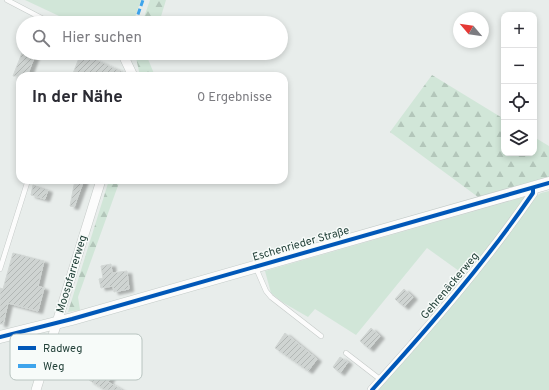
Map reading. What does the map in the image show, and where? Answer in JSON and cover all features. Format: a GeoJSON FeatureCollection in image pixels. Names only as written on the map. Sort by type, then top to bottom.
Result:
{"type":"FeatureCollection","features":[{"type":"Feature","properties":{"kind":"street"},"geometry":{"type":"LineString","coordinates":[[123,60],[131,72]]}},
{"type":"Feature","properties":{"kind":"street","name":"Eschenrieder Straße"},"geometry":{"type":"LineString","coordinates":[[12,334],[549,183]]}},
{"type":"Feature","properties":{"kind":"street","name":"Moospfarrerweg"},"geometry":{"type":"LineString","coordinates":[[54,334],[100,184]]}},
{"type":"Feature","properties":{"kind":"street","name":"Gehrenäckerweg"},"geometry":{"type":"LineString","coordinates":[[372,390],[469,280],[513,223],[533,193],[533,188]]}},
{"type":"Feature","properties":{"kind":"street","name":"Eschenrieder Straße"},"geometry":{"type":"LineString","coordinates":[[0,337],[10,334]]}},
{"type":"Feature","properties":{"kind":"street","name":"Moospfarrerweg"},"geometry":{"type":"LineString","coordinates":[[36,390],[39,380]]}},
{"type":"Feature","properties":{"kind":"lane"},"geometry":{"type":"LineString","coordinates":[[7,0],[38,16]]}},
{"type":"Feature","properties":{"kind":"lane"},"geometry":{"type":"LineString","coordinates":[[0,269],[27,184]]}},
{"type":"Feature","properties":{"kind":"lane"},"geometry":{"type":"LineString","coordinates":[[256,266],[266,291],[271,297],[320,336]]}},
{"type":"Feature","properties":{"kind":"lane"},"geometry":{"type":"LineString","coordinates":[[346,353],[381,380]]}},
{"type":"Feature","properties":{"kind":"green space"},"geometry":{"type":"Polygon","coordinates":[[[25,0],[141,0],[135,16],[59,16],[25,0]]]}},
{"type":"Feature","properties":{"kind":"green space"},"geometry":{"type":"Polygon","coordinates":[[[150,0],[166,0],[161,16],[144,16],[150,0]]]}},
{"type":"Feature","properties":{"kind":"green space"},"geometry":{"type":"Polygon","coordinates":[[[137,60],[148,60],[153,72],[139,72],[137,60]]]}},
{"type":"Feature","properties":{"kind":"green space"},"geometry":{"type":"Polygon","coordinates":[[[432,75],[501,117],[501,156],[537,156],[537,139],[549,146],[549,177],[478,197],[390,132],[432,75]]]}},
{"type":"Feature","properties":{"kind":"green space"},"geometry":{"type":"Polygon","coordinates":[[[108,184],[119,184],[78,297],[80,310],[68,312],[108,184]]]}},
{"type":"Feature","properties":{"kind":"green space"},"geometry":{"type":"Polygon","coordinates":[[[549,191],[549,390],[376,390],[515,225],[536,196],[549,191]]]}},
{"type":"Feature","properties":{"kind":"green space"},"geometry":{"type":"Polygon","coordinates":[[[524,197],[524,201],[471,273],[462,267],[459,271],[427,248],[356,335],[315,309],[308,317],[282,302],[271,293],[265,271],[524,197]]]}},
{"type":"Feature","properties":{"kind":"building"},"geometry":{"type":"Polygon","coordinates":[[[19,60],[33,60],[29,72],[16,72],[16,76],[13,76],[19,60]]]}},
{"type":"Feature","properties":{"kind":"building"},"geometry":{"type":"Polygon","coordinates":[[[78,60],[96,60],[123,72],[74,72],[78,60]]]}},
{"type":"Feature","properties":{"kind":"building"},"geometry":{"type":"Polygon","coordinates":[[[74,184],[83,184],[74,207],[70,206],[74,184]]]}},
{"type":"Feature","properties":{"kind":"building"},"geometry":{"type":"Polygon","coordinates":[[[33,185],[48,190],[45,199],[31,195],[33,185]]]}},
{"type":"Feature","properties":{"kind":"building"},"geometry":{"type":"Polygon","coordinates":[[[13,253],[44,261],[38,286],[44,288],[38,311],[8,303],[3,324],[0,324],[0,288],[3,289],[13,253]]]}},
{"type":"Feature","properties":{"kind":"building"},"geometry":{"type":"Polygon","coordinates":[[[111,264],[112,273],[127,271],[129,289],[114,292],[113,286],[101,288],[99,279],[103,278],[101,266],[111,264]]]}},
{"type":"Feature","properties":{"kind":"building"},"geometry":{"type":"Polygon","coordinates":[[[404,289],[413,297],[404,307],[395,299],[404,289]]]}},
{"type":"Feature","properties":{"kind":"building"},"geometry":{"type":"Polygon","coordinates":[[[371,328],[380,336],[369,349],[360,341],[371,328]]]}},
{"type":"Feature","properties":{"kind":"building"},"geometry":{"type":"Polygon","coordinates":[[[285,333],[317,359],[308,371],[275,348],[285,333]]]}},
{"type":"Feature","properties":{"kind":"building"},"geometry":{"type":"Polygon","coordinates":[[[340,357],[348,362],[340,373],[333,367],[340,357]]]}},
{"type":"Feature","properties":{"kind":"building"},"geometry":{"type":"Polygon","coordinates":[[[89,380],[109,380],[108,382],[122,390],[105,390],[89,380]]]}},
{"type":"Feature","properties":{"kind":"marked path"},"geometry":{"type":"LineString","coordinates":[[137,16],[143,0]]}},
{"type":"Feature","properties":{"kind":"cycle path"},"geometry":{"type":"LineString","coordinates":[[12,334],[72,319],[549,183]]}},
{"type":"Feature","properties":{"kind":"cycle path"},"geometry":{"type":"LineString","coordinates":[[372,390],[435,318],[496,244],[533,193],[533,188]]}},
{"type":"Feature","properties":{"kind":"cycle path"},"geometry":{"type":"LineString","coordinates":[[0,337],[10,334]]}}]}
